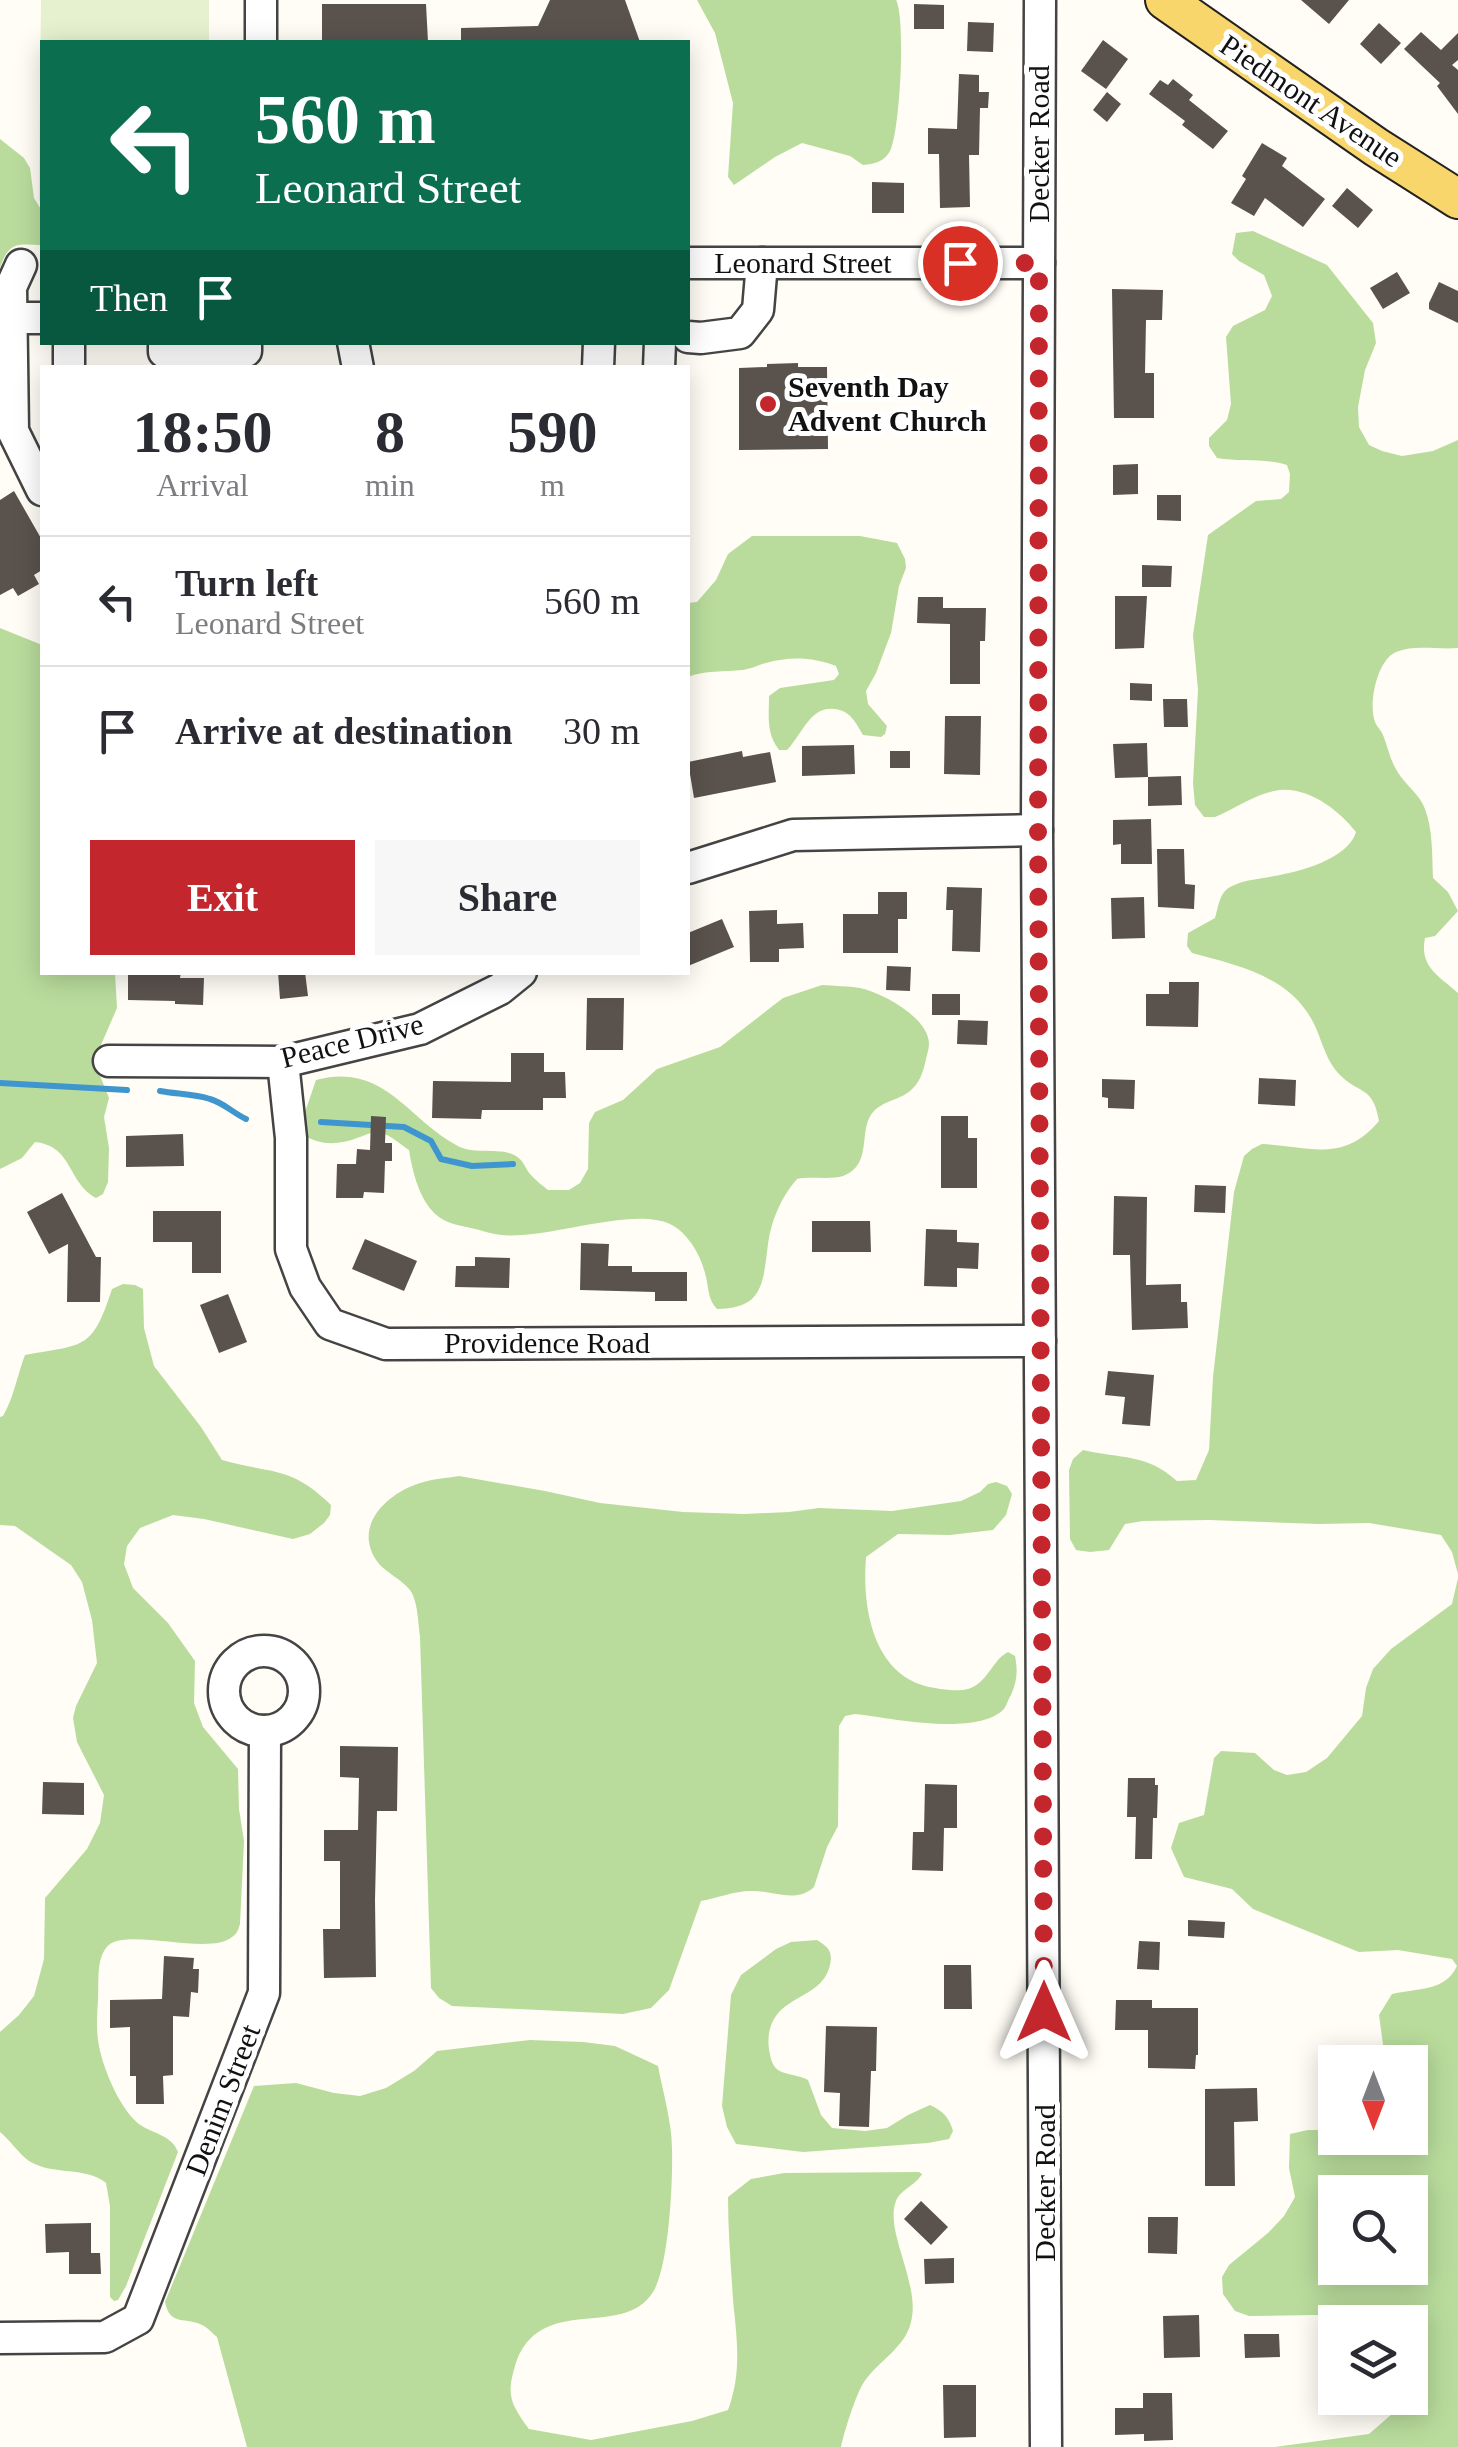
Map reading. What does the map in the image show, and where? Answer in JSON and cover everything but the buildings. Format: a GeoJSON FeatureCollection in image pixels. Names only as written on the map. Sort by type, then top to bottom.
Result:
{"type":"FeatureCollection","features":[{"type":"Feature","properties":{"kind":"main road","name":"Piedmont Avenue"},"geometry":{"type":"LineString","coordinates":[[1165,0],[1376,147],[1458,199]]}},
{"type":"Feature","properties":{"kind":"street"},"geometry":{"type":"LineString","coordinates":[[261,0],[261,40]]}},
{"type":"Feature","properties":{"kind":"street","name":"Decker Road"},"geometry":{"type":"LineString","coordinates":[[1040,0],[1038,830],[1046,2447]]}},
{"type":"Feature","properties":{"kind":"street"},"geometry":{"type":"LineString","coordinates":[[690,337],[740,333],[758,310],[762,263]]}},
{"type":"Feature","properties":{"kind":"street","name":"Leonard Street"},"geometry":{"type":"LineString","coordinates":[[690,264],[1039,263]]}},
{"type":"Feature","properties":{"kind":"street"},"geometry":{"type":"LineString","coordinates":[[24,265],[12,287],[27,318],[12,431],[30,441],[40,482]]}},
{"type":"Feature","properties":{"kind":"street"},"geometry":{"type":"LineString","coordinates":[[164,345],[164,352],[246,351],[246,345]]}},
{"type":"Feature","properties":{"kind":"street"},"geometry":{"type":"LineString","coordinates":[[690,867],[793,836],[1038,830]]}},
{"type":"Feature","properties":{"kind":"street","name":"Peace Drive"},"geometry":{"type":"LineString","coordinates":[[109,1062],[282,1062],[420,1029],[500,990],[518,975]]}},
{"type":"Feature","properties":{"kind":"street","name":"Providence Road"},"geometry":{"type":"LineString","coordinates":[[282,1062],[291,1138],[291,1249],[304,1287],[330,1324],[386,1344],[1040,1341]]}},
{"type":"Feature","properties":{"kind":"street","name":"Denim Street"},"geometry":{"type":"LineString","coordinates":[[0,2338],[105,2337],[138,2319],[264,1993],[265,1731]]}},
{"type":"Feature","properties":{"kind":"green space"},"geometry":{"type":"Polygon","coordinates":[[[41,0],[209,0],[209,40],[41,40],[41,0]]]}},
{"type":"Feature","properties":{"kind":"green space"},"geometry":{"type":"Polygon","coordinates":[[[697,0],[896,0],[901,29],[900,75],[897,122],[888,155],[863,165],[850,156],[802,143],[734,185],[728,177],[733,103],[715,33],[697,0]]]}},
{"type":"Feature","properties":{"kind":"green space"},"geometry":{"type":"Polygon","coordinates":[[[0,139],[24,158],[30,168],[34,198],[40,208],[40,245],[15,246],[0,268],[0,139]]]}},
{"type":"Feature","properties":{"kind":"green space"},"geometry":{"type":"Polygon","coordinates":[[[1253,231],[1327,265],[1373,323],[1376,343],[1365,370],[1358,407],[1359,427],[1369,445],[1402,456],[1433,451],[1458,440],[1458,648],[1403,650],[1389,657],[1376,683],[1373,714],[1395,767],[1425,809],[1431,834],[1433,878],[1448,892],[1458,911],[1435,936],[1425,938],[1424,948],[1432,970],[1458,993],[1458,1574],[1452,1552],[1441,1535],[1369,1523],[1143,1521],[1125,1524],[1109,1550],[1076,1550],[1070,1539],[1069,1470],[1073,1459],[1083,1450],[1144,1461],[1177,1481],[1196,1480],[1209,1450],[1213,1377],[1234,1192],[1244,1156],[1262,1144],[1339,1148],[1353,1143],[1379,1121],[1370,1096],[1336,1070],[1312,1020],[1289,993],[1260,974],[1192,953],[1187,946],[1188,933],[1215,918],[1227,889],[1321,863],[1343,850],[1356,832],[1320,800],[1297,791],[1267,793],[1215,817],[1204,817],[1195,805],[1198,690],[1193,635],[1208,535],[1256,501],[1281,499],[1289,492],[1287,465],[1217,458],[1209,446],[1209,438],[1227,420],[1231,404],[1226,337],[1233,326],[1265,310],[1272,296],[1264,275],[1232,254],[1236,233],[1253,231]]]}},
{"type":"Feature","properties":{"kind":"green space"},"geometry":{"type":"Polygon","coordinates":[[[752,536],[860,536],[897,543],[906,568],[891,633],[866,691],[868,704],[887,726],[885,734],[863,735],[848,715],[826,709],[813,717],[787,750],[779,750],[770,731],[769,696],[780,688],[834,680],[839,674],[836,666],[828,663],[792,658],[690,676],[690,603],[697,602],[716,580],[728,554],[752,536]]]}},
{"type":"Feature","properties":{"kind":"green space"},"geometry":{"type":"Polygon","coordinates":[[[0,628],[40,644],[40,975],[115,975],[117,1008],[97,1054],[97,1068],[109,1098],[104,1117],[109,1148],[108,1182],[103,1194],[96,1198],[56,1150],[35,1142],[22,1158],[0,1169],[0,628]]]}},
{"type":"Feature","properties":{"kind":"green space"},"geometry":{"type":"Polygon","coordinates":[[[822,985],[860,988],[903,1008],[927,1034],[929,1046],[924,1066],[910,1091],[880,1106],[869,1118],[862,1155],[853,1170],[838,1177],[797,1179],[791,1186],[772,1227],[758,1291],[744,1304],[732,1308],[717,1309],[714,1305],[696,1252],[688,1238],[670,1224],[634,1219],[541,1233],[490,1233],[439,1217],[425,1201],[416,1181],[409,1150],[388,1136],[375,1133],[329,1143],[303,1134],[304,1115],[316,1080],[339,1076],[359,1079],[392,1095],[456,1145],[509,1153],[519,1158],[548,1190],[569,1190],[580,1183],[588,1169],[589,1123],[595,1112],[623,1100],[657,1069],[720,1047],[783,998],[822,985]]]}},
{"type":"Feature","properties":{"kind":"green space"},"geometry":{"type":"Polygon","coordinates":[[[123,1284],[143,1289],[144,1328],[154,1366],[222,1460],[292,1477],[331,1505],[324,1523],[310,1534],[293,1539],[173,1515],[140,1528],[127,1546],[124,1564],[133,1588],[168,1623],[195,1661],[194,1703],[203,1727],[238,1769],[244,1841],[240,1924],[234,1936],[205,1944],[129,1939],[106,1948],[101,1959],[97,2035],[109,2078],[135,2120],[167,2139],[178,2152],[126,2286],[114,2301],[110,2297],[110,2206],[106,2183],[89,2174],[38,2166],[0,2132],[0,2032],[34,1996],[44,1959],[45,1898],[87,1849],[100,1823],[104,1795],[77,1742],[73,1718],[97,1663],[82,1582],[71,1565],[15,1526],[0,1525],[0,1417],[10,1401],[25,1355],[84,1341],[99,1324],[112,1289],[123,1284]]]}},
{"type":"Feature","properties":{"kind":"green space"},"geometry":{"type":"Polygon","coordinates":[[[459,1476],[600,1503],[744,1514],[819,1508],[892,1511],[961,1501],[996,1482],[1007,1486],[1012,1494],[1006,1515],[993,1530],[950,1535],[898,1534],[866,1557],[865,1576],[875,1636],[883,1653],[910,1680],[929,1687],[964,1690],[980,1682],[1008,1652],[1016,1661],[1013,1690],[1004,1709],[974,1722],[933,1724],[845,1716],[839,1726],[838,1826],[814,1887],[800,1895],[744,1891],[701,1901],[669,1990],[651,2008],[623,2014],[452,2006],[431,1988],[416,1606],[410,1590],[380,1565],[369,1539],[376,1515],[395,1495],[420,1483],[459,1476]]]}},
{"type":"Feature","properties":{"kind":"green space"},"geometry":{"type":"Polygon","coordinates":[[[1458,1578],[1458,2447],[1275,2447],[1369,2434],[1391,2415],[1428,2415],[1428,2305],[1318,2305],[1318,2315],[1249,2316],[1235,2311],[1223,2294],[1222,2277],[1229,2265],[1284,2216],[1295,2197],[1289,2168],[1290,2134],[1318,2130],[1318,2155],[1428,2155],[1428,2045],[1383,2045],[1379,2015],[1392,1994],[1438,1985],[1457,1966],[1452,1959],[1398,1950],[1359,1952],[1253,1909],[1232,1889],[1184,1877],[1171,1848],[1179,1823],[1204,1815],[1214,1758],[1221,1751],[1255,1753],[1274,1770],[1287,1775],[1306,1772],[1327,1758],[1362,1716],[1373,1669],[1391,1649],[1452,1604],[1458,1578]]]}},
{"type":"Feature","properties":{"kind":"green space"},"geometry":{"type":"Polygon","coordinates":[[[817,1940],[831,1956],[827,1974],[773,2020],[768,2044],[774,2066],[808,2080],[821,2115],[832,2128],[887,2128],[930,2105],[950,2122],[953,2131],[949,2139],[803,2152],[736,2144],[722,2106],[731,1995],[741,1975],[776,1949],[791,1942],[817,1940]]]}},
{"type":"Feature","properties":{"kind":"green space"},"geometry":{"type":"Polygon","coordinates":[[[530,2040],[615,2046],[658,2066],[671,2128],[672,2163],[666,2244],[653,2292],[639,2306],[622,2314],[561,2323],[542,2330],[526,2343],[515,2366],[511,2393],[514,2406],[529,2429],[591,2440],[692,2421],[728,2410],[737,2356],[728,2197],[751,2179],[784,2173],[919,2172],[919,2178],[898,2197],[894,2213],[911,2291],[911,2322],[897,2347],[861,2388],[841,2447],[247,2447],[217,2337],[204,2326],[175,2318],[165,2302],[254,2086],[296,2083],[360,2096],[386,2088],[437,2051],[530,2040]]]}},
{"type":"Feature","properties":{"kind":"waterway"},"geometry":{"type":"LineString","coordinates":[[0,1083],[127,1090]]}},
{"type":"Feature","properties":{"kind":"waterway"},"geometry":{"type":"LineString","coordinates":[[160,1091],[210,1099],[246,1119]]}},
{"type":"Feature","properties":{"kind":"waterway"},"geometry":{"type":"LineString","coordinates":[[321,1122],[404,1127],[431,1141],[441,1159],[472,1166],[513,1164]]}},
{"type":"Feature","properties":{"kind":"place","name":"Seventh Day Advent Church"},"geometry":{"type":"Point","coordinates":[768,404]}},
{"type":"Feature","properties":{"kind":"route"},"geometry":{"type":"LineString","coordinates":[[960,263],[1039,263],[1044,2012]]}}]}
